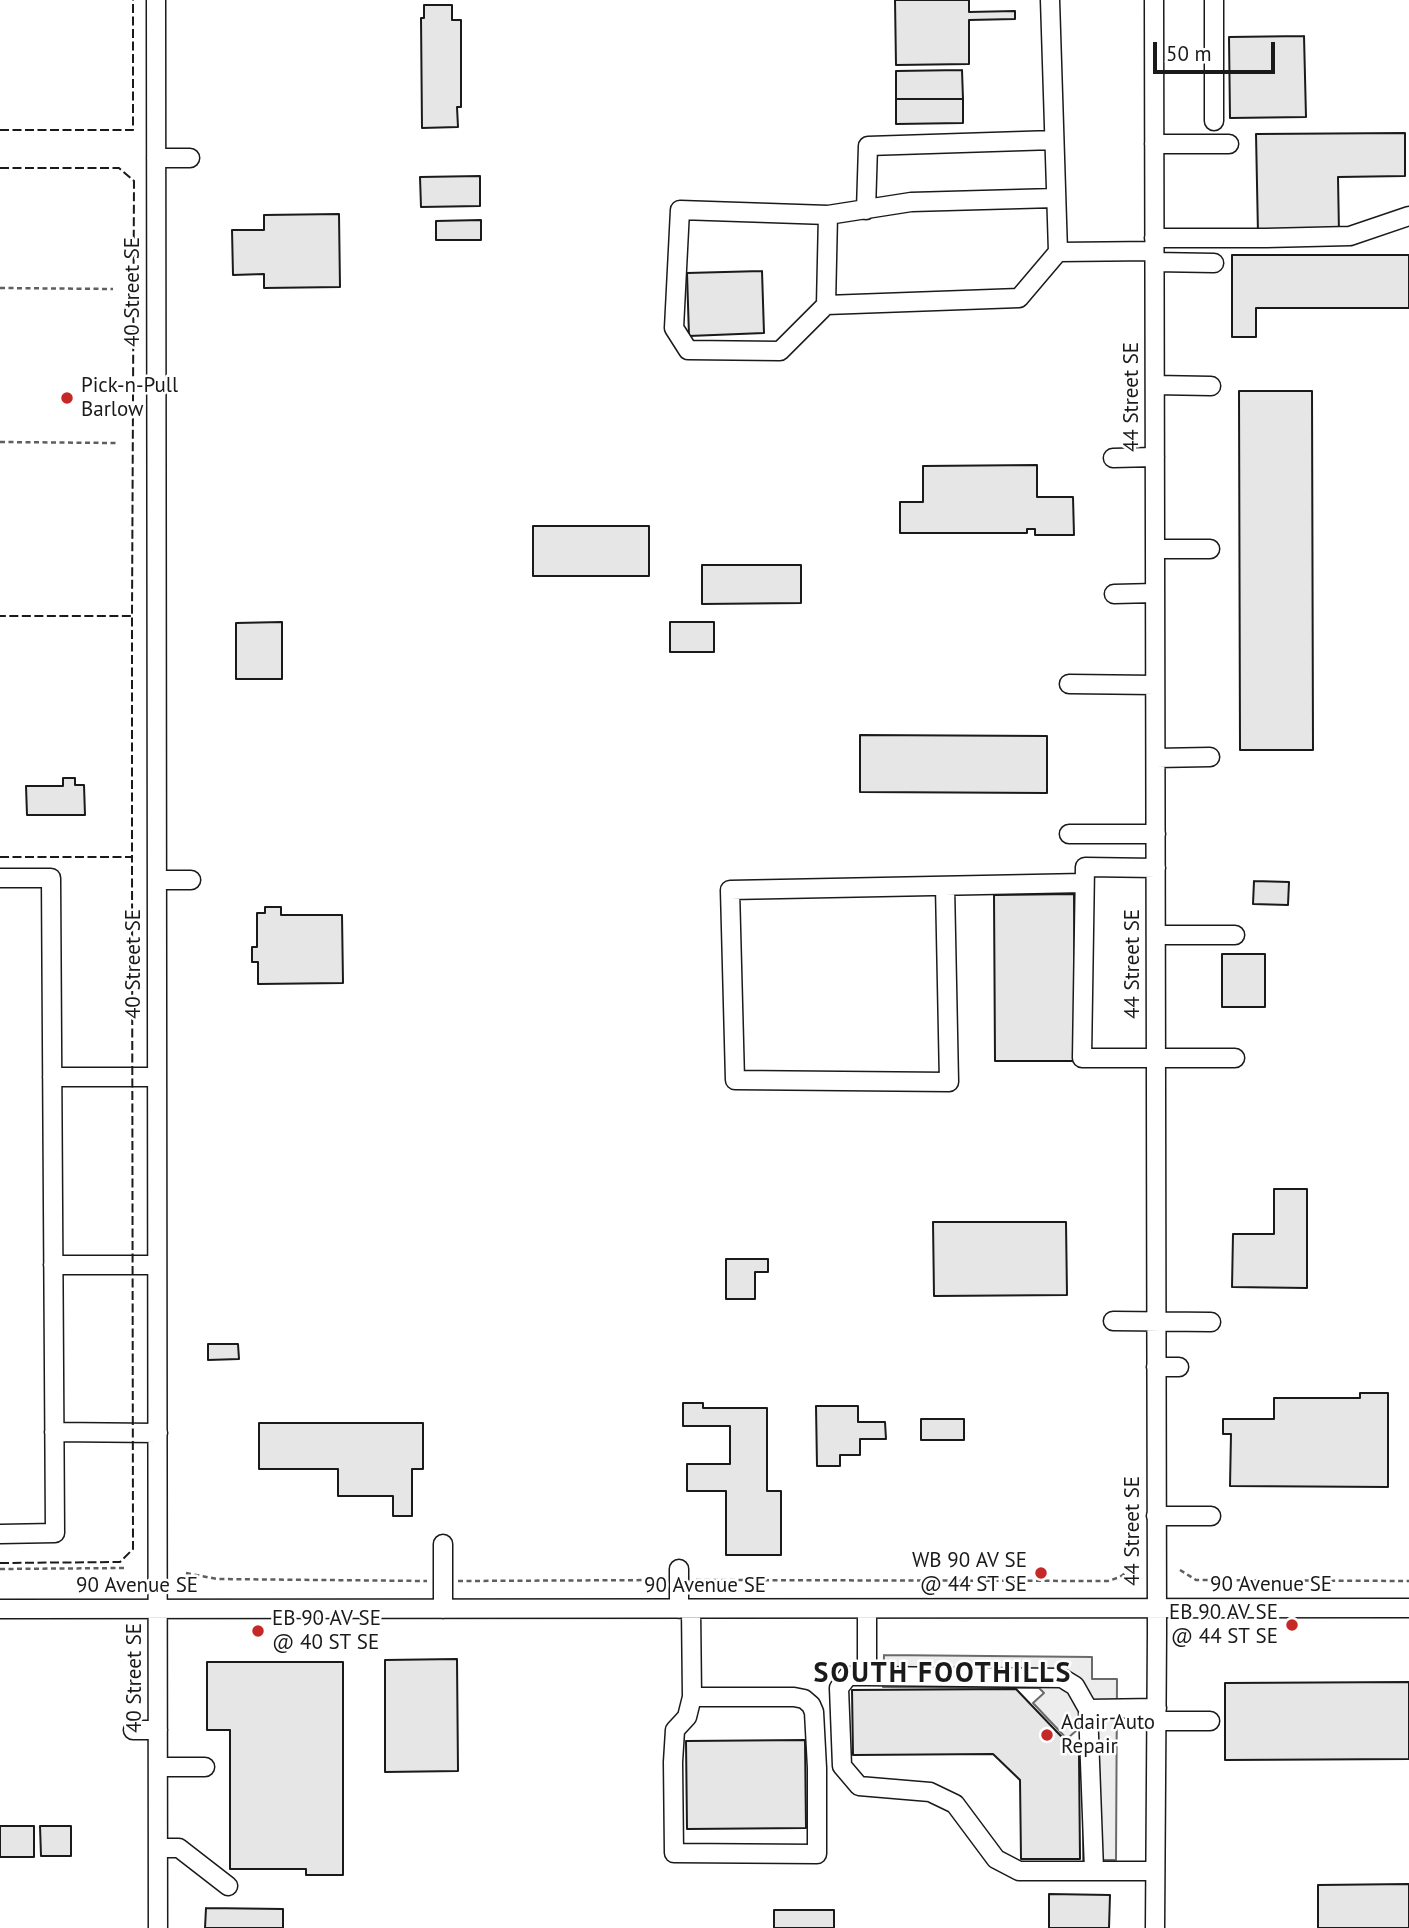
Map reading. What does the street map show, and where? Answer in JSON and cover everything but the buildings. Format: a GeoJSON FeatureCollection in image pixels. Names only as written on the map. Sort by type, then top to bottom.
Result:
{"type":"FeatureCollection","features":[{"type":"Feature","properties":{"kind":"street","name":"40 Street SE"},"geometry":{"type":"LineString","coordinates":[[156,0],[158,1928]]}},
{"type":"Feature","properties":{"kind":"street"},"geometry":{"type":"LineString","coordinates":[[1050,0],[1058,252],[1019,298],[826,305],[780,351],[688,350],[674,328],[680,210],[828,215],[911,202],[1055,198]]}},
{"type":"Feature","properties":{"kind":"street","name":"44 Street SE"},"geometry":{"type":"LineString","coordinates":[[1154,0],[1157,1715],[1155,1928]]}},
{"type":"Feature","properties":{"kind":"street"},"geometry":{"type":"LineString","coordinates":[[1214,0],[1214,121]]}},
{"type":"Feature","properties":{"kind":"street"},"geometry":{"type":"LineString","coordinates":[[866,210],[868,146],[1054,140]]}},
{"type":"Feature","properties":{"kind":"street"},"geometry":{"type":"LineString","coordinates":[[1154,144],[1229,144]]}},
{"type":"Feature","properties":{"kind":"street"},"geometry":{"type":"LineString","coordinates":[[156,158],[190,158]]}},
{"type":"Feature","properties":{"kind":"street"},"geometry":{"type":"LineString","coordinates":[[826,305],[828,215]]}},
{"type":"Feature","properties":{"kind":"street"},"geometry":{"type":"LineString","coordinates":[[1058,252],[1155,250],[1266,239],[1350,236],[1409,216]]}},
{"type":"Feature","properties":{"kind":"street"},"geometry":{"type":"LineString","coordinates":[[1155,250],[1214,263]]}},
{"type":"Feature","properties":{"kind":"street"},"geometry":{"type":"LineString","coordinates":[[1155,385],[1211,386]]}},
{"type":"Feature","properties":{"kind":"street"},"geometry":{"type":"LineString","coordinates":[[1113,458],[1155,457]]}},
{"type":"Feature","properties":{"kind":"street"},"geometry":{"type":"LineString","coordinates":[[1155,549],[1210,550]]}},
{"type":"Feature","properties":{"kind":"street"},"geometry":{"type":"LineString","coordinates":[[1114,594],[1155,593]]}},
{"type":"Feature","properties":{"kind":"street"},"geometry":{"type":"LineString","coordinates":[[1069,684],[1155,685]]}},
{"type":"Feature","properties":{"kind":"street"},"geometry":{"type":"LineString","coordinates":[[1156,758],[1210,757]]}},
{"type":"Feature","properties":{"kind":"street"},"geometry":{"type":"LineString","coordinates":[[1069,834],[1156,834]]}},
{"type":"Feature","properties":{"kind":"street"},"geometry":{"type":"LineString","coordinates":[[1156,868],[1085,867],[1082,1058],[1235,1058]]}},
{"type":"Feature","properties":{"kind":"street"},"geometry":{"type":"LineString","coordinates":[[0,878],[51,878],[55,1533],[0,1534]]}},
{"type":"Feature","properties":{"kind":"street"},"geometry":{"type":"LineString","coordinates":[[157,880],[191,880]]}},
{"type":"Feature","properties":{"kind":"street"},"geometry":{"type":"LineString","coordinates":[[945,886],[949,1082],[735,1080],[730,890],[1084,883]]}},
{"type":"Feature","properties":{"kind":"street"},"geometry":{"type":"LineString","coordinates":[[1156,935],[1235,935]]}},
{"type":"Feature","properties":{"kind":"street"},"geometry":{"type":"LineString","coordinates":[[52,1077],[157,1077]]}},
{"type":"Feature","properties":{"kind":"street"},"geometry":{"type":"LineString","coordinates":[[53,1265],[157,1265]]}},
{"type":"Feature","properties":{"kind":"street"},"geometry":{"type":"LineString","coordinates":[[1113,1321],[1211,1322]]}},
{"type":"Feature","properties":{"kind":"street"},"geometry":{"type":"LineString","coordinates":[[1156,1367],[1179,1367]]}},
{"type":"Feature","properties":{"kind":"street"},"geometry":{"type":"LineString","coordinates":[[54,1432],[158,1433]]}},
{"type":"Feature","properties":{"kind":"street"},"geometry":{"type":"LineString","coordinates":[[1156,1516],[1211,1516]]}},
{"type":"Feature","properties":{"kind":"street"},"geometry":{"type":"LineString","coordinates":[[443,1544],[443,1609]]}},
{"type":"Feature","properties":{"kind":"street"},"geometry":{"type":"LineString","coordinates":[[679,1575],[685,1609],[692,1697],[687,1717],[675,1730],[674,1853],[817,1854],[817,1768],[814,1712],[811,1705],[804,1699],[794,1697],[692,1697]]}},
{"type":"Feature","properties":{"kind":"street","name":"90 Avenue SE"},"geometry":{"type":"LineString","coordinates":[[0,1609],[1409,1608]]}},
{"type":"Feature","properties":{"kind":"street"},"geometry":{"type":"LineString","coordinates":[[867,1609],[867,1676]]}},
{"type":"Feature","properties":{"kind":"street"},"geometry":{"type":"LineString","coordinates":[[1094,1870],[1088,1709],[1075,1686],[1062,1678],[848,1676],[839,1689],[842,1766],[859,1786],[930,1792],[955,1804],[996,1859],[1020,1871],[1155,1871]]}},
{"type":"Feature","properties":{"kind":"street"},"geometry":{"type":"LineString","coordinates":[[1088,1709],[1210,1721]]}},
{"type":"Feature","properties":{"kind":"street"},"geometry":{"type":"LineString","coordinates":[[133,1730],[158,1730]]}},
{"type":"Feature","properties":{"kind":"street"},"geometry":{"type":"LineString","coordinates":[[158,1767],[205,1767]]}},
{"type":"Feature","properties":{"kind":"street"},"geometry":{"type":"LineString","coordinates":[[158,1848],[179,1848],[228,1886]]}},
{"type":"Feature","properties":{"kind":"path"},"geometry":{"type":"LineString","coordinates":[[0,288],[113,289]]}},
{"type":"Feature","properties":{"kind":"path"},"geometry":{"type":"LineString","coordinates":[[0,442],[116,443]]}},
{"type":"Feature","properties":{"kind":"path"},"geometry":{"type":"LineString","coordinates":[[0,1569],[125,1568]]}},
{"type":"Feature","properties":{"kind":"path"},"geometry":{"type":"LineString","coordinates":[[1180,1570],[1196,1580],[1409,1581]]}},
{"type":"Feature","properties":{"kind":"path"},"geometry":{"type":"LineString","coordinates":[[186,1573],[217,1579],[443,1581],[679,1575],[1108,1581],[1128,1571]]}},
{"type":"Feature","properties":{"kind":"shaded area"},"geometry":{"type":"Polygon","coordinates":[[[884,1655],[1092,1657],[1092,1679],[1117,1679],[1116,1860],[1083,1860],[1084,1734],[1078,1729],[1067,1739],[1033,1703],[1044,1693],[1039,1688],[883,1687],[884,1655]]]}},
{"type":"Feature","properties":{"kind":"fence"},"geometry":{"type":"LineString","coordinates":[[0,130],[133,130],[133,0]]}},
{"type":"Feature","properties":{"kind":"fence"},"geometry":{"type":"LineString","coordinates":[[0,168],[119,168],[134,181],[132,616],[0,616]]}},
{"type":"Feature","properties":{"kind":"fence"},"geometry":{"type":"LineString","coordinates":[[0,857],[132,857],[132,616]]}},
{"type":"Feature","properties":{"kind":"fence"},"geometry":{"type":"LineString","coordinates":[[0,1563],[120,1562],[133,1549],[132,857]]}},
{"type":"Feature","properties":{"kind":"place","name":"Pick-n-Pull Barlow"},"geometry":{"type":"Point","coordinates":[67,398]}},
{"type":"Feature","properties":{"kind":"place","name":"WB 90 AV SE @ 44 ST SE"},"geometry":{"type":"Point","coordinates":[1041,1573]}},
{"type":"Feature","properties":{"kind":"place","name":"EB 90 AV SE @ 44 ST SE"},"geometry":{"type":"Point","coordinates":[1292,1625]}},
{"type":"Feature","properties":{"kind":"place","name":"EB 90 AV SE @ 40 ST SE"},"geometry":{"type":"Point","coordinates":[258,1631]}},
{"type":"Feature","properties":{"kind":"place","name":"Adair Auto Repair"},"geometry":{"type":"Point","coordinates":[1047,1735]}},
{"type":"Feature","properties":{"kind":"district","name":"SOUTH FOOTHILLS"},"geometry":{"type":"Point","coordinates":[943,1674]}}]}
